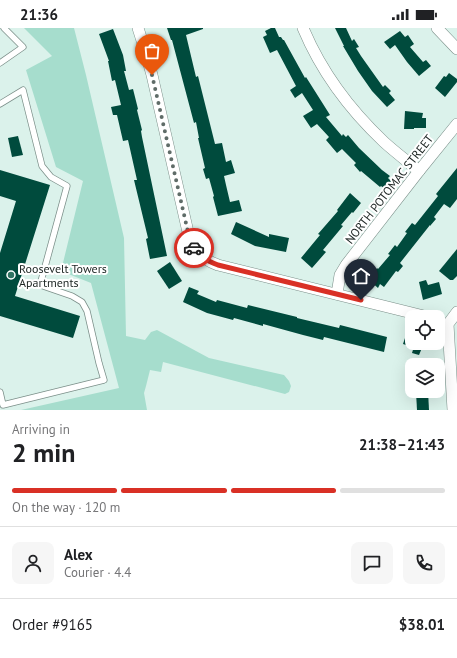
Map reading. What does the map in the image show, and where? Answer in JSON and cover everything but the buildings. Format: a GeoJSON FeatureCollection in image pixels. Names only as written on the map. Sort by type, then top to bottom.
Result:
{"type":"FeatureCollection","features":[{"type":"Feature","properties":{"kind":"street"},"geometry":{"type":"LineString","coordinates":[[138,28],[152,75],[188,232],[195,250],[206,260],[218,265],[405,311]]}},
{"type":"Feature","properties":{"kind":"street"},"geometry":{"type":"LineString","coordinates":[[303,28],[327,73],[348,104],[384,142],[419,170]]}},
{"type":"Feature","properties":{"kind":"street"},"geometry":{"type":"LineString","coordinates":[[437,28],[457,49]]}},
{"type":"Feature","properties":{"kind":"street","name":"NORTH POTOMAC STREET"},"geometry":{"type":"LineString","coordinates":[[337,294],[340,275],[346,265],[419,170],[457,124]]}},
{"type":"Feature","properties":{"kind":"street"},"geometry":{"type":"LineString","coordinates":[[445,321],[457,312]]}},
{"type":"Feature","properties":{"kind":"street"},"geometry":{"type":"LineString","coordinates":[[445,336],[455,407]]}},
{"type":"Feature","properties":{"kind":"lane"},"geometry":{"type":"LineString","coordinates":[[0,63],[23,47],[4,28]]}},
{"type":"Feature","properties":{"kind":"lane"},"geometry":{"type":"LineString","coordinates":[[0,104],[23,90],[42,166],[51,177],[67,186],[40,285],[72,296],[82,302],[88,311],[104,380],[3,405],[0,392]]}},
{"type":"Feature","properties":{"kind":"green space"},"geometry":{"type":"Polygon","coordinates":[[[24,28],[74,28],[124,238],[126,336],[145,340],[151,332],[157,330],[209,358],[284,375],[291,386],[289,392],[285,394],[163,362],[161,372],[150,370],[144,393],[147,410],[21,410],[119,388],[91,283],[61,271],[83,181],[56,167],[26,70],[52,56],[24,28]]]}},
{"type":"Feature","properties":{"kind":"way so far"},"geometry":{"type":"LineString","coordinates":[[152,75],[178,183],[188,232],[194,248]]}},
{"type":"Feature","properties":{"kind":"place","name":"Roosevelt Towers Apartments"},"geometry":{"type":"Point","coordinates":[11,275]}},
{"type":"Feature","properties":{"kind":"route"},"geometry":{"type":"LineString","coordinates":[[194,248],[203,258],[218,265],[361,300]]}}]}
